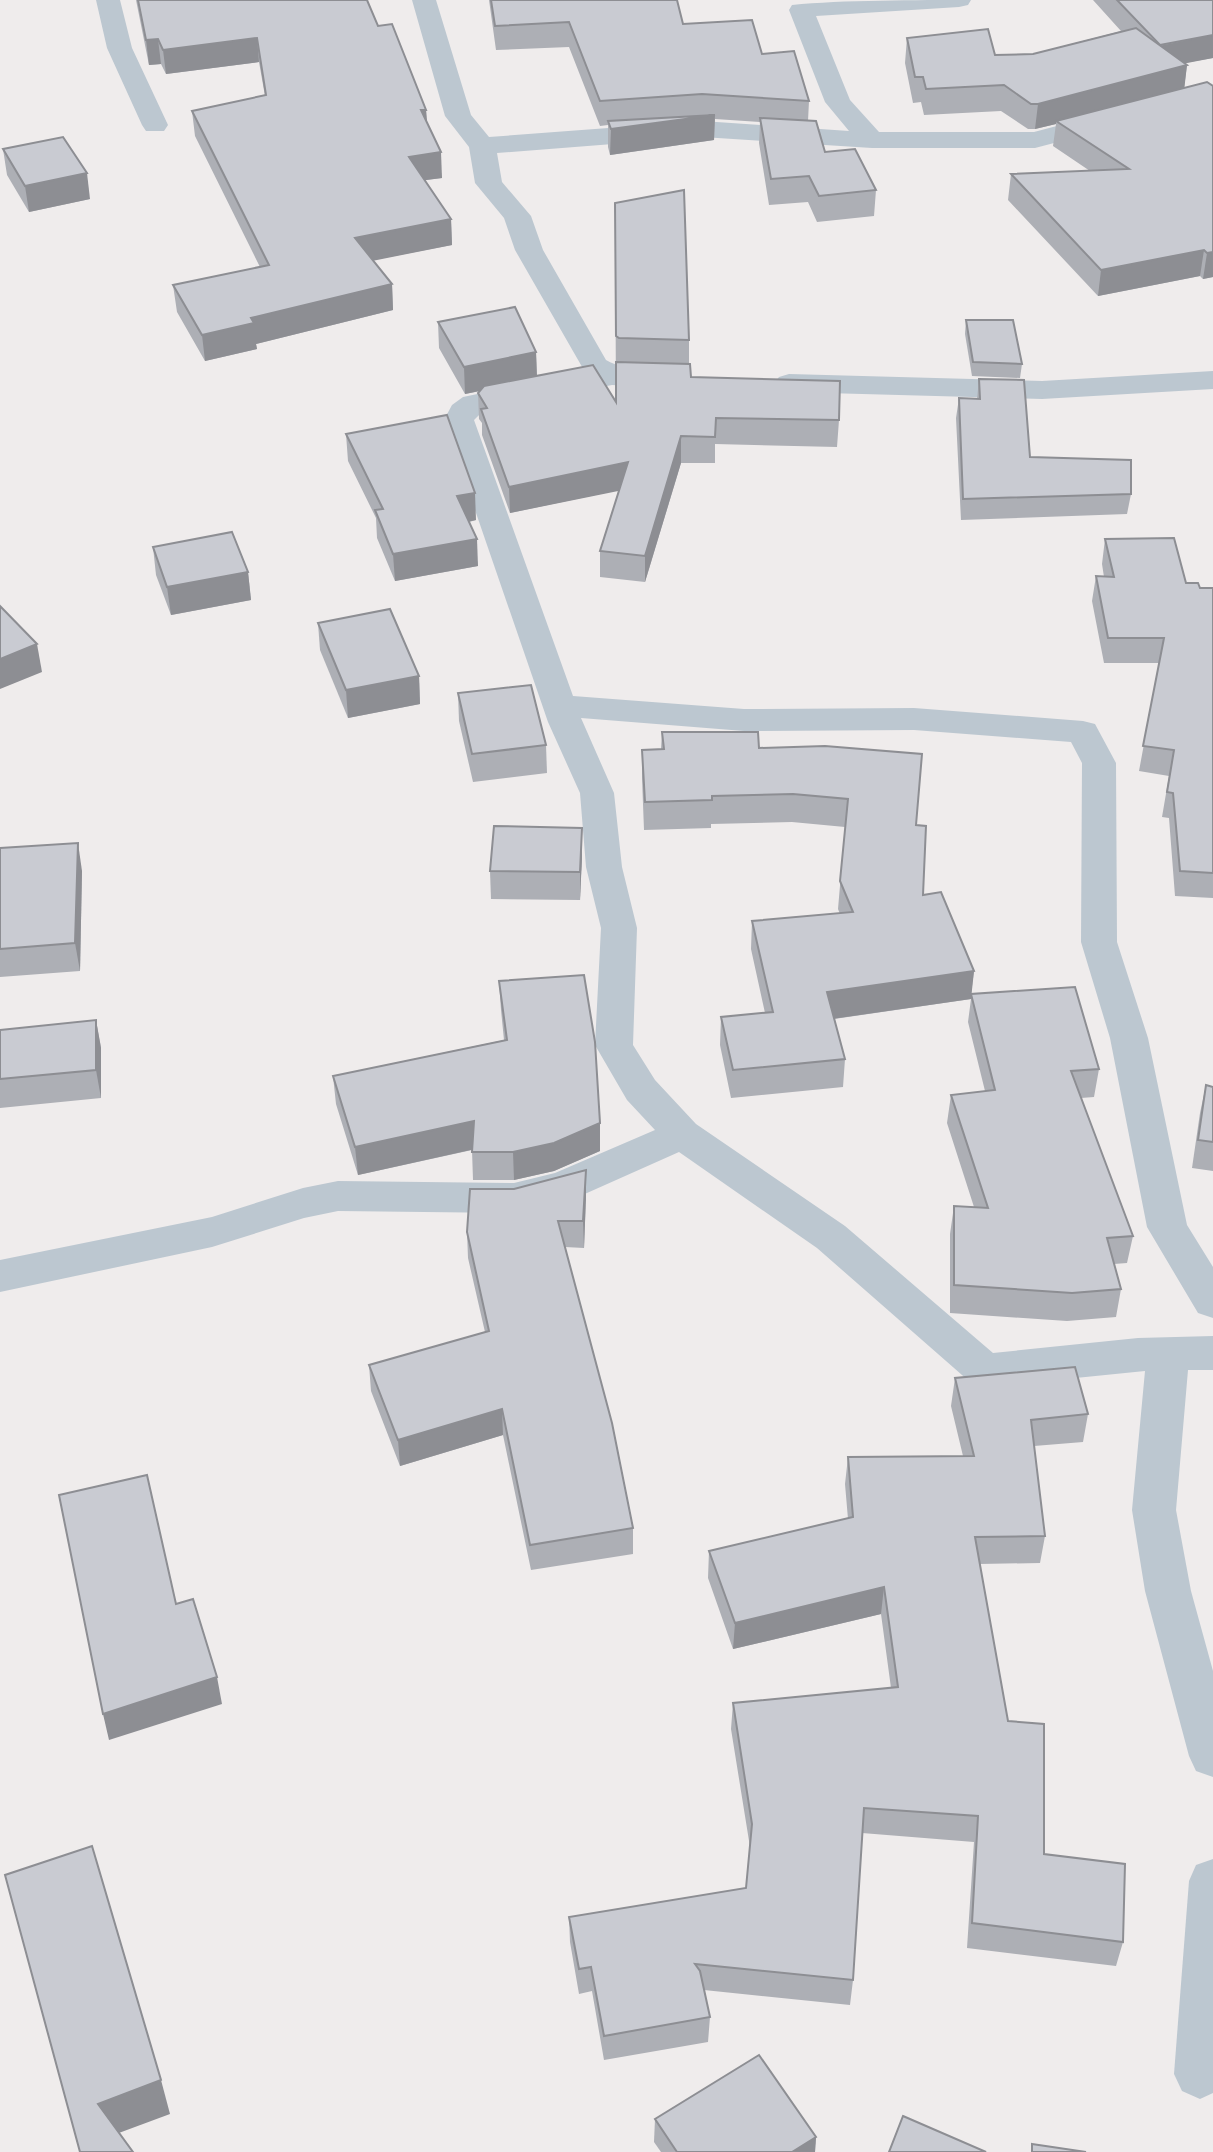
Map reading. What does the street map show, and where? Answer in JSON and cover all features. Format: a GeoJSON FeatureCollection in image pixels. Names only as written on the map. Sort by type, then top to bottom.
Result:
{"type":"FeatureCollection","features":[{"type":"Feature","properties":{"kind":"street"},"geometry":{"type":"LineString","coordinates":[[108,0],[109,16],[128,71],[155,125]]}},
{"type":"Feature","properties":{"kind":"street"},"geometry":{"type":"LineString","coordinates":[[425,0],[458,116],[482,146],[489,183],[517,216],[529,250],[595,366],[612,376]]}},
{"type":"Feature","properties":{"kind":"street"},"geometry":{"type":"LineString","coordinates":[[872,139],[838,102],[801,10],[959,0]]}},
{"type":"Feature","properties":{"kind":"street"},"geometry":{"type":"LineString","coordinates":[[482,146],[702,129],[872,139],[1035,140],[1126,116]]}},
{"type":"Feature","properties":{"kind":"street"},"geometry":{"type":"LineString","coordinates":[[693,380],[612,376],[474,403],[463,411],[459,420],[492,507],[560,706],[597,793],[604,867],[619,928],[614,1045],[641,1090],[681,1134],[831,1237],[985,1370],[1168,1354],[1213,1353]]}},
{"type":"Feature","properties":{"kind":"street"},"geometry":{"type":"LineString","coordinates":[[761,382],[1042,390],[1213,380]]}},
{"type":"Feature","properties":{"kind":"street"},"geometry":{"type":"LineString","coordinates":[[560,706],[744,720],[914,719],[1013,729],[1083,732],[1099,763],[1099,942],[1129,1038],[1167,1227],[1213,1302]]}},
{"type":"Feature","properties":{"kind":"street"},"geometry":{"type":"LineString","coordinates":[[0,1276],[212,1232],[303,1203],[338,1196],[514,1198],[564,1186],[681,1134]]}},
{"type":"Feature","properties":{"kind":"street"},"geometry":{"type":"LineString","coordinates":[[1168,1354],[1154,1510],[1168,1591],[1213,1756]]}},
{"type":"Feature","properties":{"kind":"street"},"geometry":{"type":"LineString","coordinates":[[1200,2074],[1213,1881]]}},
{"type":"Feature","properties":{"kind":"building"},"geometry":{"type":"Polygon","coordinates":[[[138,0],[367,0],[378,26],[392,24],[426,110],[421,110],[441,152],[409,157],[451,219],[355,238],[392,284],[251,318],[254,323],[202,335],[173,285],[269,265],[192,111],[266,95],[257,38],[163,50],[158,39],[146,40],[138,0]]]}},
{"type":"Feature","properties":{"kind":"building"},"geometry":{"type":"Polygon","coordinates":[[[491,0],[677,0],[683,24],[752,20],[762,54],[794,51],[809,101],[702,94],[600,101],[569,22],[495,26],[491,0]]]}},
{"type":"Feature","properties":{"kind":"building"},"geometry":{"type":"Polygon","coordinates":[[[1117,0],[1213,0],[1213,35],[1160,45],[1117,0]]]}},
{"type":"Feature","properties":{"kind":"building"},"geometry":{"type":"Polygon","coordinates":[[[1136,28],[1187,65],[1038,104],[1031,104],[1004,85],[926,89],[923,77],[915,77],[907,38],[988,29],[995,55],[1033,54],[1136,28]]]}},
{"type":"Feature","properties":{"kind":"building"},"geometry":{"type":"Polygon","coordinates":[[[1207,82],[1213,86],[1213,252],[1207,253],[1204,250],[1101,270],[1011,174],[1129,169],[1056,121],[1207,82]]]}},
{"type":"Feature","properties":{"kind":"building"},"geometry":{"type":"Polygon","coordinates":[[[715,115],[611,129],[608,121],[715,115]]]}},
{"type":"Feature","properties":{"kind":"building"},"geometry":{"type":"Polygon","coordinates":[[[760,118],[816,121],[825,152],[855,149],[876,190],[819,196],[809,176],[771,179],[760,118]]]}},
{"type":"Feature","properties":{"kind":"building"},"geometry":{"type":"Polygon","coordinates":[[[63,137],[87,173],[25,186],[3,149],[63,137]]]}},
{"type":"Feature","properties":{"kind":"building"},"geometry":{"type":"Polygon","coordinates":[[[684,190],[689,340],[619,338],[616,336],[615,203],[684,190]]]}},
{"type":"Feature","properties":{"kind":"building"},"geometry":{"type":"Polygon","coordinates":[[[515,307],[536,352],[464,367],[438,322],[515,307]]]}},
{"type":"Feature","properties":{"kind":"building"},"geometry":{"type":"Polygon","coordinates":[[[966,320],[1013,320],[1022,364],[973,362],[966,320]]]}},
{"type":"Feature","properties":{"kind":"building"},"geometry":{"type":"Polygon","coordinates":[[[616,362],[690,364],[691,377],[840,381],[839,420],[716,418],[715,437],[681,436],[645,556],[600,551],[628,462],[509,487],[481,409],[487,408],[478,393],[484,386],[593,365],[616,402],[616,362]]]}},
{"type":"Feature","properties":{"kind":"building"},"geometry":{"type":"Polygon","coordinates":[[[979,379],[1024,380],[1030,457],[1131,460],[1131,494],[963,499],[959,398],[980,399],[979,379]]]}},
{"type":"Feature","properties":{"kind":"building"},"geometry":{"type":"Polygon","coordinates":[[[447,415],[475,493],[457,496],[477,539],[393,554],[375,510],[383,509],[346,434],[447,415]]]}},
{"type":"Feature","properties":{"kind":"building"},"geometry":{"type":"Polygon","coordinates":[[[232,532],[248,572],[167,587],[153,547],[232,532]]]}},
{"type":"Feature","properties":{"kind":"building"},"geometry":{"type":"Polygon","coordinates":[[[1174,538],[1186,583],[1198,583],[1200,588],[1213,588],[1213,873],[1180,871],[1173,793],[1167,792],[1174,750],[1143,746],[1164,638],[1108,638],[1096,576],[1114,577],[1105,539],[1174,538]]]}},
{"type":"Feature","properties":{"kind":"building"},"geometry":{"type":"Polygon","coordinates":[[[0,606],[37,644],[0,659],[0,606]]]}},
{"type":"Feature","properties":{"kind":"building"},"geometry":{"type":"Polygon","coordinates":[[[390,609],[419,676],[346,690],[318,623],[390,609]]]}},
{"type":"Feature","properties":{"kind":"building"},"geometry":{"type":"Polygon","coordinates":[[[531,685],[546,745],[472,754],[458,693],[531,685]]]}},
{"type":"Feature","properties":{"kind":"building"},"geometry":{"type":"Polygon","coordinates":[[[662,732],[758,732],[759,748],[825,746],[922,754],[916,825],[926,826],[923,895],[941,892],[974,971],[827,992],[845,1059],[733,1070],[721,1017],[773,1012],[752,921],[853,912],[840,881],[848,799],[793,794],[712,796],[712,800],[645,802],[642,750],[664,749],[662,732]]]}},
{"type":"Feature","properties":{"kind":"building"},"geometry":{"type":"Polygon","coordinates":[[[494,826],[582,828],[580,872],[490,871],[494,826]]]}},
{"type":"Feature","properties":{"kind":"building"},"geometry":{"type":"Polygon","coordinates":[[[78,843],[75,943],[0,949],[0,848],[78,843]]]}},
{"type":"Feature","properties":{"kind":"building"},"geometry":{"type":"Polygon","coordinates":[[[584,975],[595,1042],[600,1123],[554,1143],[513,1152],[472,1152],[474,1121],[355,1147],[333,1076],[507,1040],[499,981],[584,975]]]}},
{"type":"Feature","properties":{"kind":"building"},"geometry":{"type":"Polygon","coordinates":[[[1075,987],[1099,1069],[1071,1071],[1133,1236],[1107,1238],[1121,1289],[1072,1293],[954,1285],[954,1206],[988,1208],[951,1095],[995,1090],[971,994],[1075,987]]]}},
{"type":"Feature","properties":{"kind":"building"},"geometry":{"type":"Polygon","coordinates":[[[96,1020],[96,1070],[0,1079],[0,1030],[96,1020]]]}},
{"type":"Feature","properties":{"kind":"building"},"geometry":{"type":"Polygon","coordinates":[[[1206,1085],[1213,1087],[1213,1142],[1198,1140],[1206,1085]]]}},
{"type":"Feature","properties":{"kind":"building"},"geometry":{"type":"Polygon","coordinates":[[[586,1170],[583,1221],[558,1221],[612,1423],[633,1528],[530,1545],[502,1409],[398,1440],[369,1365],[489,1331],[467,1232],[470,1189],[514,1189],[586,1170]]]}},
{"type":"Feature","properties":{"kind":"building"},"geometry":{"type":"Polygon","coordinates":[[[1075,1367],[1088,1414],[1031,1420],[1045,1536],[975,1537],[1008,1721],[1044,1724],[1044,1854],[1125,1864],[1123,1942],[972,1923],[978,1816],[864,1808],[853,1980],[695,1964],[700,1971],[710,2017],[604,2036],[591,1967],[579,1969],[569,1917],[746,1888],[752,1824],[733,1703],[898,1687],[884,1587],[735,1623],[709,1551],[853,1517],[848,1457],[974,1456],[955,1378],[1075,1367]]]}},
{"type":"Feature","properties":{"kind":"building"},"geometry":{"type":"Polygon","coordinates":[[[147,1475],[176,1604],[193,1599],[217,1677],[103,1714],[59,1495],[147,1475]]]}},
{"type":"Feature","properties":{"kind":"building"},"geometry":{"type":"Polygon","coordinates":[[[92,1846],[161,2080],[98,2104],[133,2152],[80,2152],[5,1875],[92,1846]]]}},
{"type":"Feature","properties":{"kind":"building"},"geometry":{"type":"Polygon","coordinates":[[[759,2055],[816,2137],[792,2152],[677,2152],[655,2119],[759,2055]]]}},
{"type":"Feature","properties":{"kind":"building"},"geometry":{"type":"Polygon","coordinates":[[[903,2116],[986,2152],[889,2152],[903,2116]]]}},
{"type":"Feature","properties":{"kind":"building"},"geometry":{"type":"Polygon","coordinates":[[[1032,2144],[1086,2152],[1032,2152],[1032,2144]]]}}]}
